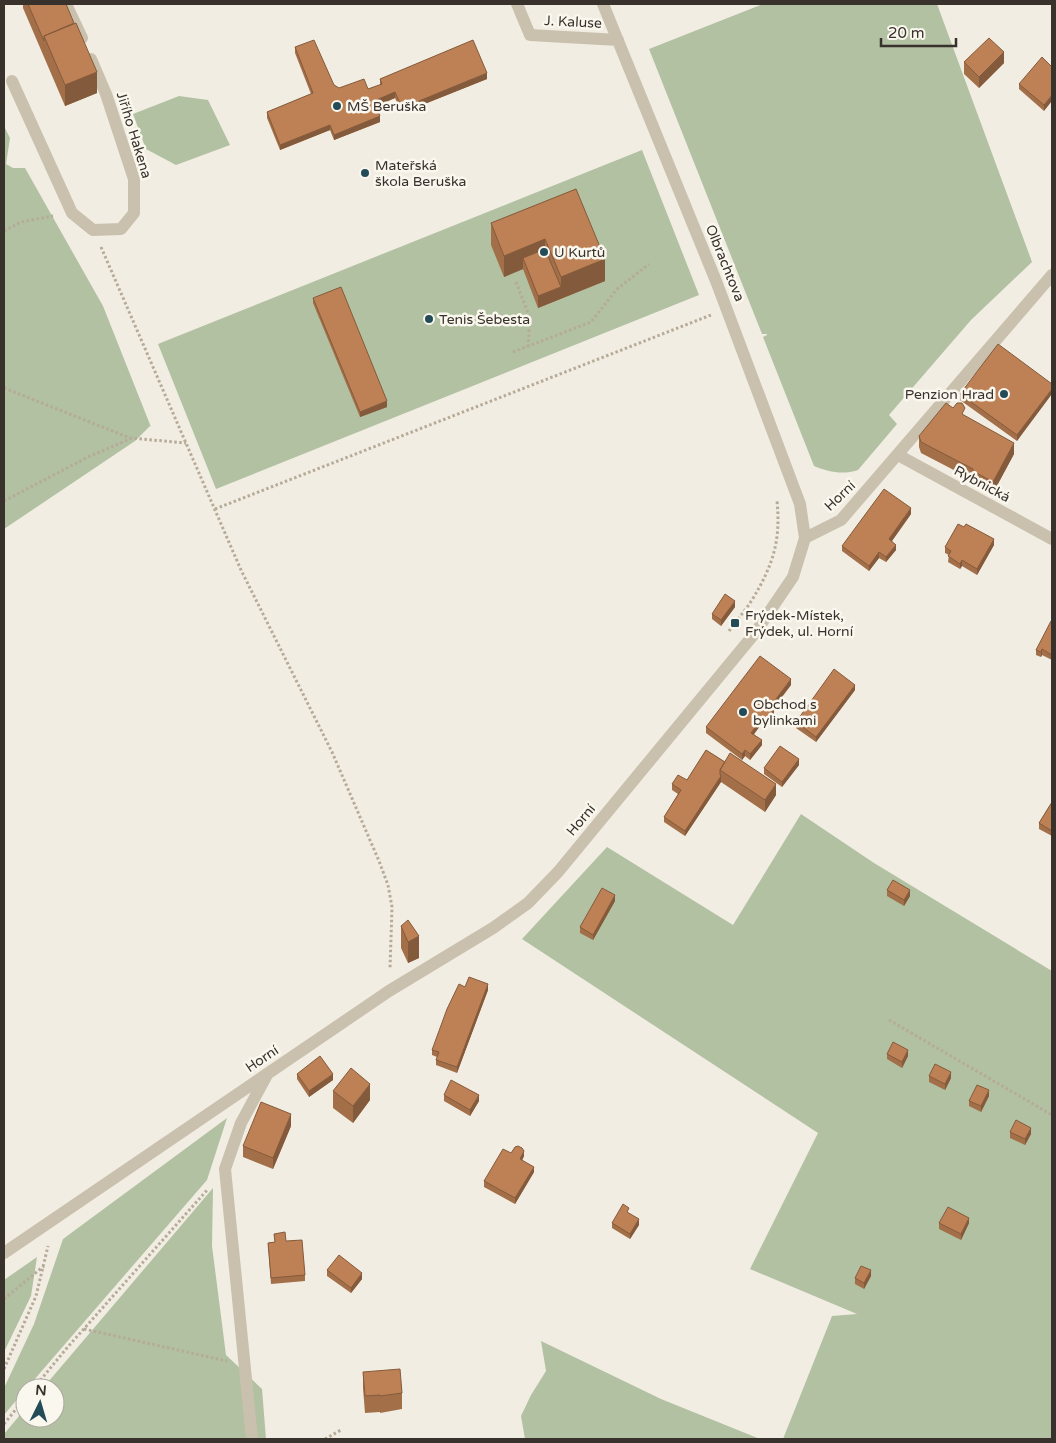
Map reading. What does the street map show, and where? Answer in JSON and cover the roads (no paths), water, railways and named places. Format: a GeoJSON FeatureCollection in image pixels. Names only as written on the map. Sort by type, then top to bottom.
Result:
{"type":"FeatureCollection","features":[{"type":"Feature","properties":{"kind":"street","name":"Jiřího Hakena"},"geometry":{"type":"LineString","coordinates":[[12,81],[72,213],[93,230],[121,228],[134,213],[134,179],[106,94],[66,4]]}},
{"type":"Feature","properties":{"kind":"street","name":"J. Kaluse"},"geometry":{"type":"LineString","coordinates":[[517,4],[530,35],[618,40]]}},
{"type":"Feature","properties":{"kind":"street","name":"Olbrachtova"},"geometry":{"type":"LineString","coordinates":[[604,4],[716,281],[784,461],[800,504],[804,538]]}},
{"type":"Feature","properties":{"kind":"street","name":"Horní"},"geometry":{"type":"LineString","coordinates":[[4,1253],[389,992],[493,928],[528,904],[558,872],[755,633],[793,577],[804,538],[841,520],[1052,275]]}},
{"type":"Feature","properties":{"kind":"street","name":"Rybnická"},"geometry":{"type":"LineString","coordinates":[[898,455],[1052,539]]}},
{"type":"Feature","properties":{"kind":"street"},"geometry":{"type":"LineString","coordinates":[[252,1439],[225,1169],[241,1123],[268,1073]]}},
{"type":"Feature","properties":{"kind":"place","name":"MŠ Beruška"},"geometry":{"type":"Point","coordinates":[337,106]}},
{"type":"Feature","properties":{"kind":"place","name":"Mateřská škola Beruška"},"geometry":{"type":"Point","coordinates":[365,173]}},
{"type":"Feature","properties":{"kind":"place","name":"U Kurtů"},"geometry":{"type":"Point","coordinates":[544,252]}},
{"type":"Feature","properties":{"kind":"place","name":"Tenis Šebesta"},"geometry":{"type":"Point","coordinates":[429,319]}},
{"type":"Feature","properties":{"kind":"place","name":"Penzion Hrad"},"geometry":{"type":"Point","coordinates":[1004,394]}},
{"type":"Feature","properties":{"kind":"place","name":"Frýdek-Místek, Frýdek, ul. Horní"},"geometry":{"type":"Point","coordinates":[735,623]}},
{"type":"Feature","properties":{"kind":"place","name":"Obchod s bylinkami"},"geometry":{"type":"Point","coordinates":[743,712]}}]}
